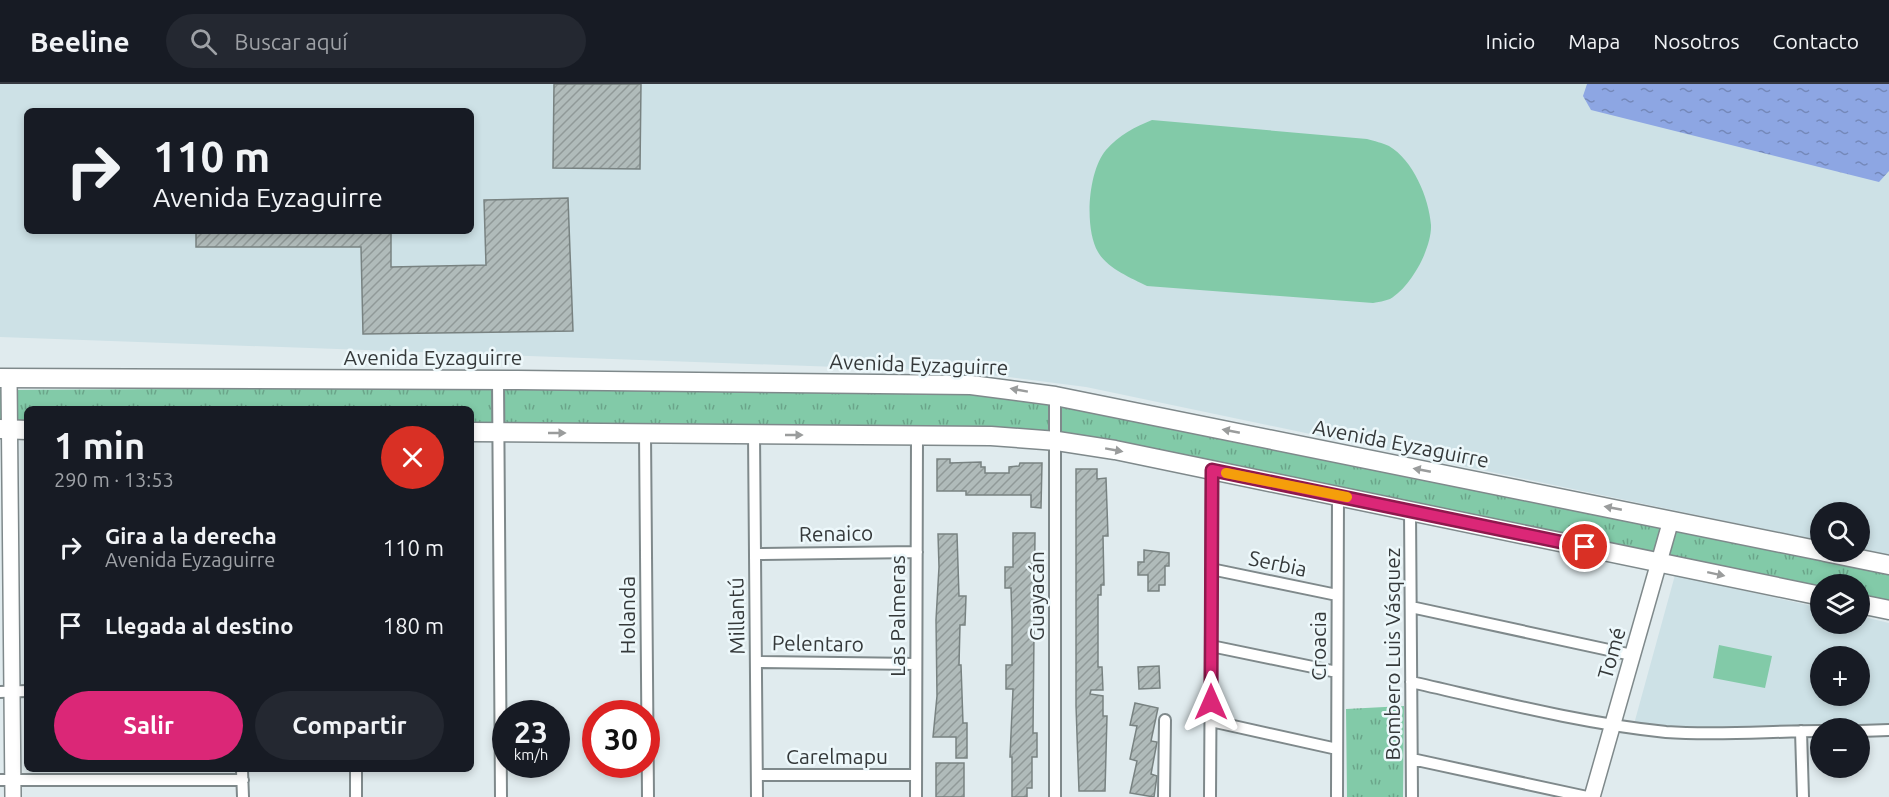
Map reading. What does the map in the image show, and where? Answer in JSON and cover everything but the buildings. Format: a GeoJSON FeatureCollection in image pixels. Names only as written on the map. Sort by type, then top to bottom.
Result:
{"type":"FeatureCollection","features":[{"type":"Feature","properties":{"kind":"main road","name":"Avenida Eyzaguirre"},"geometry":{"type":"LineString","coordinates":[[5,378],[971,385],[1055,396],[1810,549]]}},
{"type":"Feature","properties":{"kind":"main road"},"geometry":{"type":"LineString","coordinates":[[474,432],[991,436],[1057,441],[1410,510],[1810,594]]}},
{"type":"Feature","properties":{"kind":"main road","name":"Avenida Eyzaguirre"},"geometry":{"type":"LineString","coordinates":[[1870,561],[1889,565]]}},
{"type":"Feature","properties":{"kind":"main road"},"geometry":{"type":"LineString","coordinates":[[1870,606],[1889,610]]}},
{"type":"Feature","properties":{"kind":"street"},"geometry":{"type":"LineString","coordinates":[[5,378],[12,430],[13,691],[6,780],[13,797]]}},
{"type":"Feature","properties":{"kind":"street"},"geometry":{"type":"LineString","coordinates":[[498,380],[501,797]]}},
{"type":"Feature","properties":{"kind":"street","name":"Guayacán"},"geometry":{"type":"LineString","coordinates":[[1055,396],[1057,441],[1055,797]]}},
{"type":"Feature","properties":{"kind":"street","name":"Holanda"},"geometry":{"type":"LineString","coordinates":[[645,433],[648,797]]}},
{"type":"Feature","properties":{"kind":"street","name":"Millantú"},"geometry":{"type":"LineString","coordinates":[[754,434],[757,797]]}},
{"type":"Feature","properties":{"kind":"street","name":"Las Palmeras"},"geometry":{"type":"LineString","coordinates":[[916,797],[917,435]]}},
{"type":"Feature","properties":{"kind":"street"},"geometry":{"type":"LineString","coordinates":[[1210,797],[1212,470]]}},
{"type":"Feature","properties":{"kind":"street","name":"Croacia"},"geometry":{"type":"LineString","coordinates":[[1337,797],[1338,496]]}},
{"type":"Feature","properties":{"kind":"street","name":"Bombero Luis Vásquez"},"geometry":{"type":"LineString","coordinates":[[1410,510],[1412,797]]}},
{"type":"Feature","properties":{"kind":"street","name":"Tomé"},"geometry":{"type":"LineString","coordinates":[[1590,797],[1671,520]]}},
{"type":"Feature","properties":{"kind":"street","name":"Renaico"},"geometry":{"type":"LineString","coordinates":[[755,554],[917,552]]}},
{"type":"Feature","properties":{"kind":"street","name":"Serbia"},"geometry":{"type":"LineString","coordinates":[[1212,569],[1337,595]]}},
{"type":"Feature","properties":{"kind":"street"},"geometry":{"type":"LineString","coordinates":[[1411,607],[1632,655]]}},
{"type":"Feature","properties":{"kind":"street"},"geometry":{"type":"LineString","coordinates":[[1211,646],[1337,672]]}},
{"type":"Feature","properties":{"kind":"street","name":"Pelentaro"},"geometry":{"type":"LineString","coordinates":[[756,662],[916,664]]}},
{"type":"Feature","properties":{"kind":"street"},"geometry":{"type":"LineString","coordinates":[[1411,682],[1596,723],[1688,733],[1810,731]]}},
{"type":"Feature","properties":{"kind":"street"},"geometry":{"type":"LineString","coordinates":[[1164,797],[1165,720]]}},
{"type":"Feature","properties":{"kind":"street"},"geometry":{"type":"LineString","coordinates":[[1211,721],[1337,749]]}},
{"type":"Feature","properties":{"kind":"street"},"geometry":{"type":"LineString","coordinates":[[1870,730],[1889,730]]}},
{"type":"Feature","properties":{"kind":"street"},"geometry":{"type":"LineString","coordinates":[[1801,731],[1803,797]]}},
{"type":"Feature","properties":{"kind":"street"},"geometry":{"type":"LineString","coordinates":[[1412,759],[1590,797]]}},
{"type":"Feature","properties":{"kind":"street"},"geometry":{"type":"LineString","coordinates":[[356,772],[356,797]]}},
{"type":"Feature","properties":{"kind":"street"},"geometry":{"type":"LineString","coordinates":[[6,780],[242,775],[243,797]]}},
{"type":"Feature","properties":{"kind":"street","name":"Carelmapu"},"geometry":{"type":"LineString","coordinates":[[757,775],[916,776]]}},
{"type":"Feature","properties":{"kind":"shaded area"},"geometry":{"type":"Polygon","coordinates":[[[0,84],[1889,84],[1889,555],[1870,551],[1870,502],[1810,502],[1810,539],[1086,387],[1001,376],[920,370],[0,337],[0,84]]]}},
{"type":"Feature","properties":{"kind":"shaded area"},"geometry":{"type":"Polygon","coordinates":[[[1675,575],[1810,606],[1810,634],[1870,634],[1870,618],[1889,623],[1889,724],[1870,724],[1870,718],[1810,718],[1810,726],[1683,729],[1634,724],[1675,575]]]}},
{"type":"Feature","properties":{"kind":"green space"},"geometry":{"type":"Polygon","coordinates":[[[1152,120],[1367,139],[1389,146],[1398,152],[1412,170],[1423,192],[1430,214],[1428,245],[1419,266],[1398,293],[1390,299],[1373,303],[1147,286],[1127,276],[1102,258],[1094,242],[1090,215],[1092,185],[1095,171],[1106,150],[1128,132],[1152,120]]]}},
{"type":"Feature","properties":{"kind":"green space"},"geometry":{"type":"Polygon","coordinates":[[[545,387],[974,393],[1033,401],[1678,527],[1810,556],[1810,562],[1835,562],[1889,574],[1889,604],[1870,600],[1870,574],[1810,574],[1810,588],[1082,438],[474,427],[474,406],[24,406],[24,422],[0,421],[0,390],[545,387]]]}},
{"type":"Feature","properties":{"kind":"green space"},"geometry":{"type":"Polygon","coordinates":[[[1719,645],[1772,656],[1765,688],[1713,678],[1719,645]]]}},
{"type":"Feature","properties":{"kind":"green space"},"geometry":{"type":"Polygon","coordinates":[[[1404,706],[1403,797],[1347,797],[1346,709],[1404,706]]]}},
{"type":"Feature","properties":{"kind":"water"},"geometry":{"type":"Polygon","coordinates":[[[1587,84],[1889,84],[1889,171],[1879,182],[1591,110],[1583,96],[1587,84]]]}},
{"type":"Feature","properties":{"kind":"slow traffic"},"geometry":{"type":"LineString","coordinates":[[1226,473],[1347,497]]}},
{"type":"Feature","properties":{"kind":"route"},"geometry":{"type":"LineString","coordinates":[[1211,702],[1212,470],[1585,547]]}}]}
